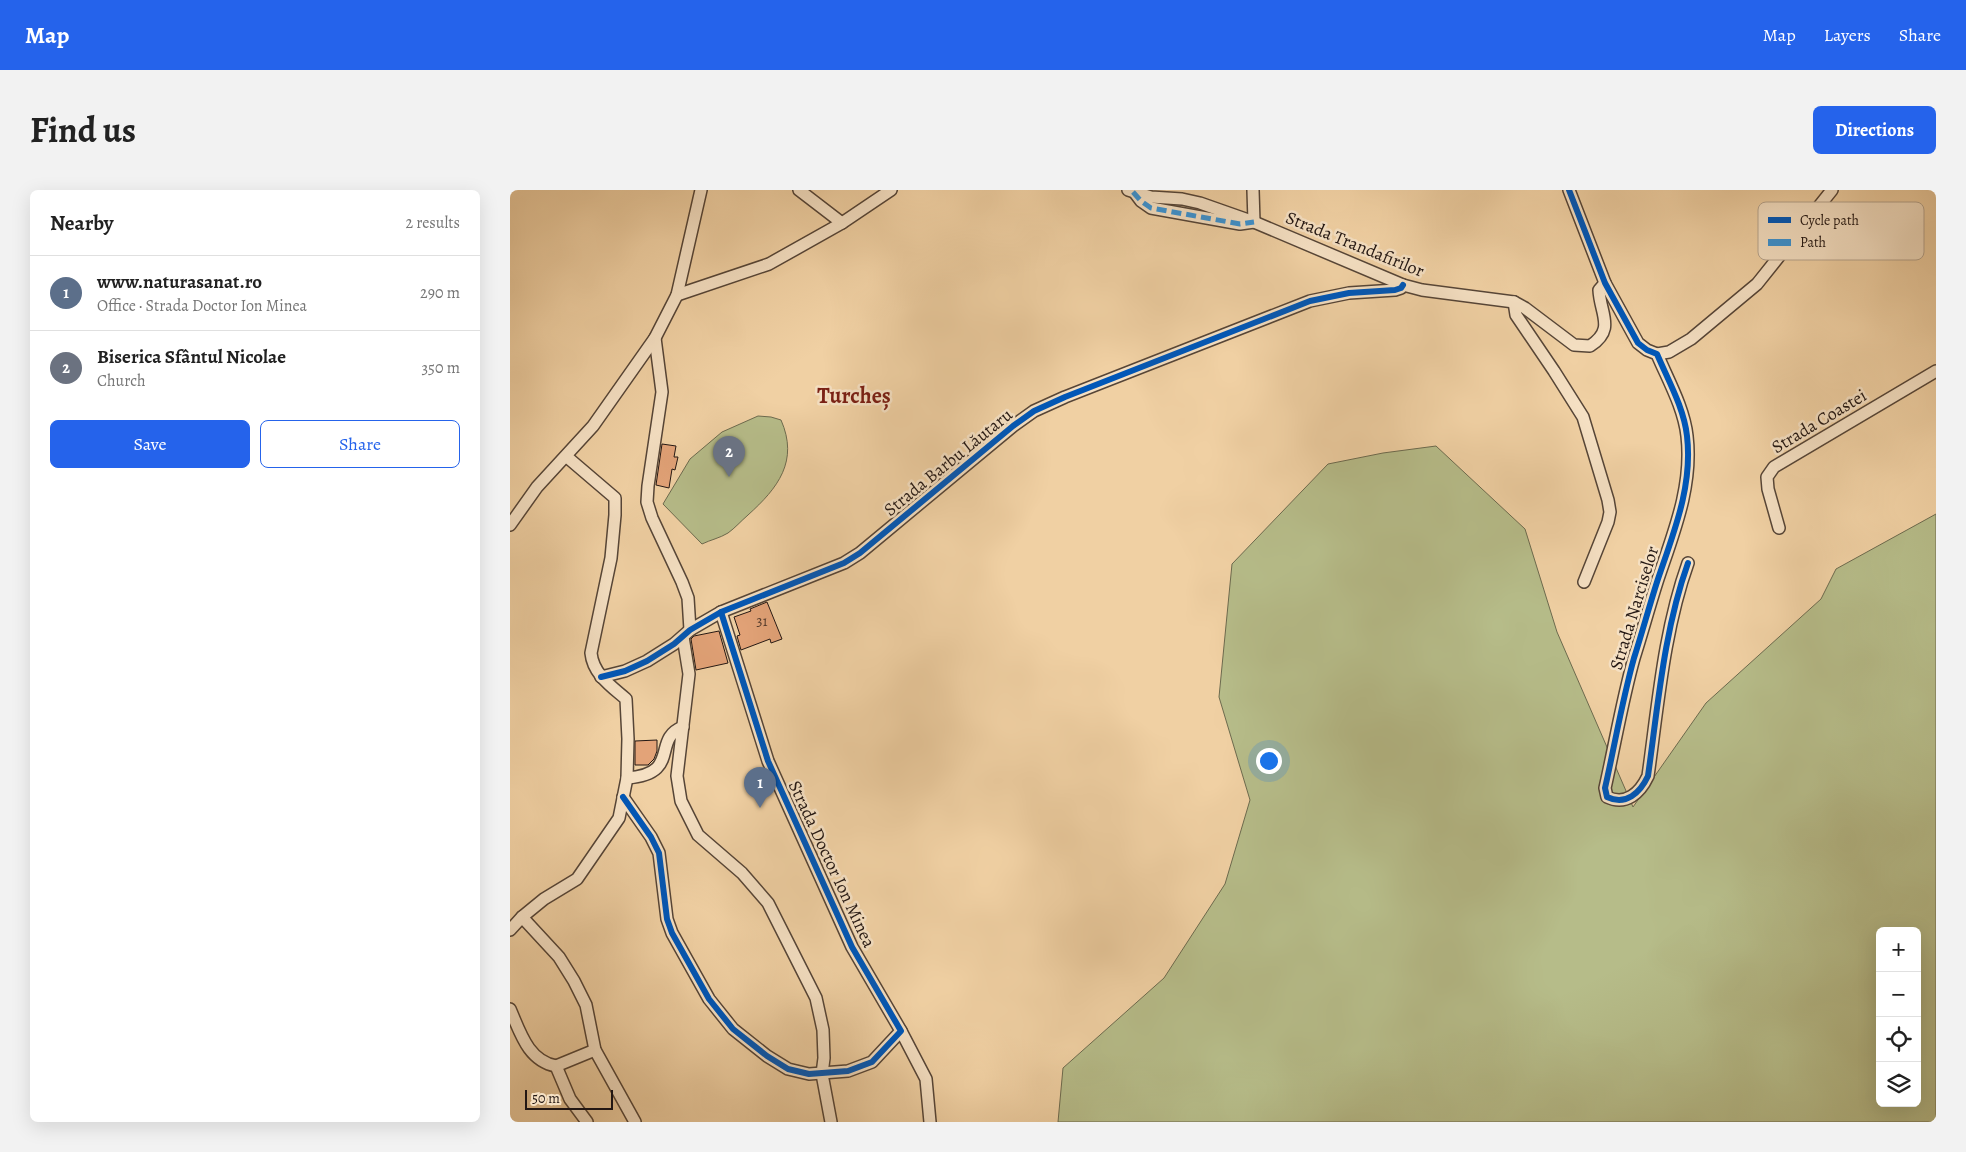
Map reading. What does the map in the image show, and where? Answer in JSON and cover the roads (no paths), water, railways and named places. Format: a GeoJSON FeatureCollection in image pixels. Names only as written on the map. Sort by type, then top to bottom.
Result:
{"type":"FeatureCollection","features":[{"type":"Feature","properties":{"kind":"street"},"geometry":{"type":"LineString","coordinates":[[510,525],[537,487],[567,457],[617,394],[655,338],[677,295],[701,190]]}},
{"type":"Feature","properties":{"kind":"street"},"geometry":{"type":"LineString","coordinates":[[799,190],[842,223]]}},
{"type":"Feature","properties":{"kind":"street"},"geometry":{"type":"LineString","coordinates":[[677,295],[769,264],[842,223],[891,190]]}},
{"type":"Feature","properties":{"kind":"street"},"geometry":{"type":"LineString","coordinates":[[1253,190],[1254,222]]}},
{"type":"Feature","properties":{"kind":"street"},"geometry":{"type":"LineString","coordinates":[[1569,190],[1605,283],[1638,343],[1647,350],[1657,354],[1669,352],[1691,339],[1757,284],[1776,260]]}},
{"type":"Feature","properties":{"kind":"street"},"geometry":{"type":"LineString","coordinates":[[1822,202],[1832,190]]}},
{"type":"Feature","properties":{"kind":"street","name":"Strada Trandafirilor"},"geometry":{"type":"LineString","coordinates":[[1131,191],[1151,197],[1182,199],[1200,203],[1254,222],[1404,285],[1422,290],[1514,302],[1525,308],[1574,345],[1590,346],[1602,336],[1605,328],[1605,317],[1599,290],[1605,283]]}},
{"type":"Feature","properties":{"kind":"street","name":"Strada Barbu Lăutaru"},"geometry":{"type":"LineString","coordinates":[[601,677],[625,671],[647,661],[686,633],[721,612],[844,563],[860,553],[1013,426],[1042,408],[1065,397],[1310,301],[1349,293],[1395,290],[1404,285]]}},
{"type":"Feature","properties":{"kind":"street"},"geometry":{"type":"LineString","coordinates":[[1514,302],[1516,315],[1583,418],[1608,500],[1610,512],[1608,522],[1584,582]]}},
{"type":"Feature","properties":{"kind":"street"},"geometry":{"type":"LineString","coordinates":[[655,338],[662,392],[647,502],[652,518],[688,598],[686,633],[689,674],[677,776],[681,801],[698,835],[742,873],[768,903],[816,998],[823,1030],[824,1058],[822,1074],[830,1122]]}},
{"type":"Feature","properties":{"kind":"street","name":"Strada Narciselor"},"geometry":{"type":"LineString","coordinates":[[1657,354],[1683,417],[1687,435],[1689,474],[1680,515],[1648,612],[1627,682],[1618,721],[1605,788],[1607,797],[1615,801],[1636,795],[1644,786],[1648,776],[1668,643],[1681,581],[1688,563]]}},
{"type":"Feature","properties":{"kind":"street","name":"Strada Coastei"},"geometry":{"type":"LineString","coordinates":[[1779,528],[1768,490],[1767,477],[1774,468],[1936,371]]}},
{"type":"Feature","properties":{"kind":"street"},"geometry":{"type":"LineString","coordinates":[[510,930],[522,917],[544,899],[577,879],[619,818],[627,778],[626,699],[601,677],[592,661],[591,653],[607,584],[616,504],[612,494],[567,457]]}},
{"type":"Feature","properties":{"kind":"street","name":"Strada Doctor Ion Minea"},"geometry":{"type":"LineString","coordinates":[[721,612],[768,761],[852,947],[902,1031],[926,1079],[930,1122]]}},
{"type":"Feature","properties":{"kind":"street"},"geometry":{"type":"LineString","coordinates":[[627,778],[646,775],[655,770],[664,757],[669,737],[674,730],[683,727]]}},
{"type":"Feature","properties":{"kind":"street"},"geometry":{"type":"LineString","coordinates":[[623,796],[651,837],[659,853],[667,918],[672,933],[708,1000],[733,1029],[767,1056],[788,1069],[809,1074],[848,1071],[872,1062],[902,1031]]}},
{"type":"Feature","properties":{"kind":"street"},"geometry":{"type":"LineString","coordinates":[[522,917],[559,957],[574,981],[586,1005],[595,1050],[635,1122]]}},
{"type":"Feature","properties":{"kind":"street"},"geometry":{"type":"LineString","coordinates":[[510,1009],[524,1043],[547,1065],[556,1066],[595,1050]]}},
{"type":"Feature","properties":{"kind":"street"},"geometry":{"type":"LineString","coordinates":[[556,1066],[570,1099],[587,1122]]}},
{"type":"Feature","properties":{"kind":"place","name":"Biserica Sfântul Nicolae"},"geometry":{"type":"Point","coordinates":[729,477]}},
{"type":"Feature","properties":{"kind":"place","name":"www.naturasanat.ro"},"geometry":{"type":"Point","coordinates":[760,808]}},
{"type":"Feature","properties":{"kind":"district","name":"Turcheș"},"geometry":{"type":"Point","coordinates":[854,396]}}]}
